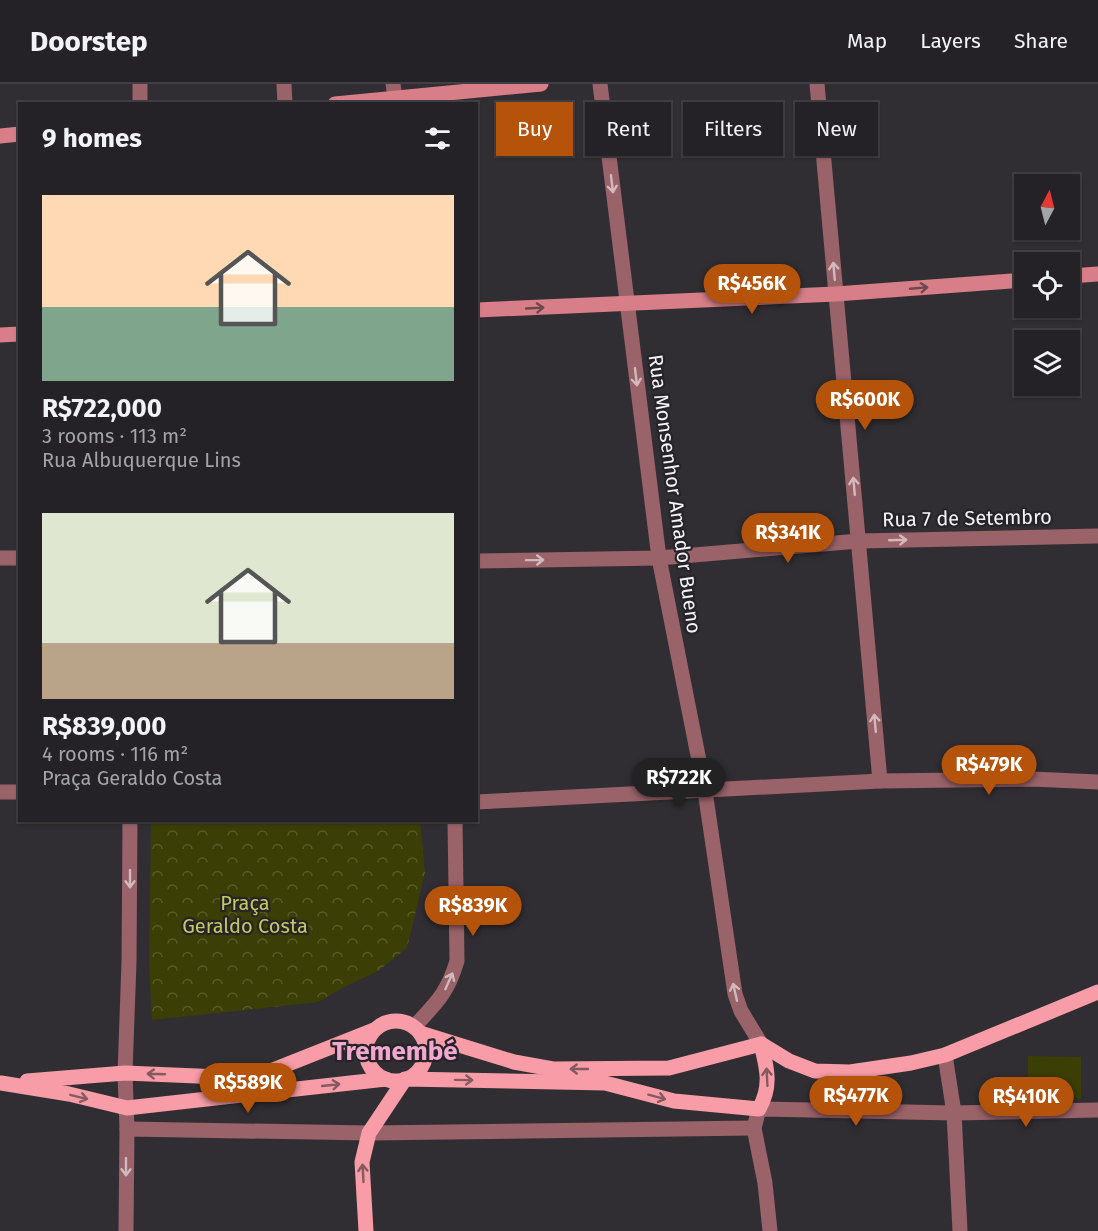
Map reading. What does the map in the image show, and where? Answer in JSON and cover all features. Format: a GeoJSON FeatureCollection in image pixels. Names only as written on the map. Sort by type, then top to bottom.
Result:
{"type":"FeatureCollection","features":[{"type":"Feature","properties":{"kind":"main road"},"geometry":{"type":"LineString","coordinates":[[0,1083],[125,1073],[221,1077],[268,1072],[374,1030],[381,1024],[398,1021],[417,1030],[514,1062],[554,1069],[669,1068],[761,1044],[789,1061],[815,1071],[850,1072],[911,1063],[945,1055],[1098,992]]}},
{"type":"Feature","properties":{"kind":"main road"},"geometry":{"type":"LineString","coordinates":[[374,1030],[366,1045],[368,1062],[372,1070],[386,1079]]}},
{"type":"Feature","properties":{"kind":"main road"},"geometry":{"type":"LineString","coordinates":[[366,1231],[362,1162],[369,1133],[405,1079],[414,1075],[424,1060],[424,1042],[417,1030]]}},
{"type":"Feature","properties":{"kind":"main road"},"geometry":{"type":"LineString","coordinates":[[0,1083],[69,1094],[127,1108],[386,1079],[405,1079],[605,1083],[674,1101],[759,1108],[767,1090],[769,1076],[761,1044]]}},
{"type":"Feature","properties":{"kind":"street"},"geometry":{"type":"LineString","coordinates":[[140,84],[140,102]]}},
{"type":"Feature","properties":{"kind":"street"},"geometry":{"type":"LineString","coordinates":[[284,84],[285,102]]}},
{"type":"Feature","properties":{"kind":"street"},"geometry":{"type":"LineString","coordinates":[[348,102],[395,95],[540,84]]}},
{"type":"Feature","properties":{"kind":"street","name":"Rua Monsenhor Amador Bueno"},"geometry":{"type":"LineString","coordinates":[[600,84],[659,558],[705,791],[735,994],[741,1011],[761,1044]]}},
{"type":"Feature","properties":{"kind":"street"},"geometry":{"type":"LineString","coordinates":[[817,84],[880,781]]}},
{"type":"Feature","properties":{"kind":"street"},"geometry":{"type":"LineString","coordinates":[[0,136],[18,134]]}},
{"type":"Feature","properties":{"kind":"street"},"geometry":{"type":"LineString","coordinates":[[1080,275],[1098,274]]}},
{"type":"Feature","properties":{"kind":"street"},"geometry":{"type":"LineString","coordinates":[[478,310],[836,294],[1014,281]]}},
{"type":"Feature","properties":{"kind":"street"},"geometry":{"type":"LineString","coordinates":[[0,335],[18,334]]}},
{"type":"Feature","properties":{"kind":"street","name":"Rua 7 de Setembro"},"geometry":{"type":"LineString","coordinates":[[478,561],[659,558],[859,541],[1098,536]]}},
{"type":"Feature","properties":{"kind":"street"},"geometry":{"type":"LineString","coordinates":[[0,558],[18,558]]}},
{"type":"Feature","properties":{"kind":"street"},"geometry":{"type":"LineString","coordinates":[[478,802],[880,781],[1032,778],[1098,782]]}},
{"type":"Feature","properties":{"kind":"street"},"geometry":{"type":"LineString","coordinates":[[0,792],[18,792]]}},
{"type":"Feature","properties":{"kind":"street"},"geometry":{"type":"LineString","coordinates":[[126,1231],[125,1073],[130,822]]}},
{"type":"Feature","properties":{"kind":"street"},"geometry":{"type":"LineString","coordinates":[[417,1030],[442,998],[457,961],[455,822]]}},
{"type":"Feature","properties":{"kind":"street"},"geometry":{"type":"LineString","coordinates":[[945,1055],[954,1113],[960,1231]]}},
{"type":"Feature","properties":{"kind":"street"},"geometry":{"type":"LineString","coordinates":[[770,1231],[765,1183],[754,1128],[759,1108],[954,1113],[1098,1110]]}},
{"type":"Feature","properties":{"kind":"street"},"geometry":{"type":"LineString","coordinates":[[127,1129],[369,1133],[754,1128]]}},
{"type":"Feature","properties":{"kind":"green space","name":"Praça Geraldo Costa"},"geometry":{"type":"Polygon","coordinates":[[[151,822],[420,822],[425,873],[407,948],[378,971],[318,1002],[152,1020],[149,962],[151,822]]]}},
{"type":"Feature","properties":{"kind":"green space"},"geometry":{"type":"Polygon","coordinates":[[[1028,1056],[1081,1057],[1081,1099],[1028,1098],[1028,1056]]]}},
{"type":"Feature","properties":{"kind":"district","name":"Tremembé"},"geometry":{"type":"Point","coordinates":[395,1051]}}]}
